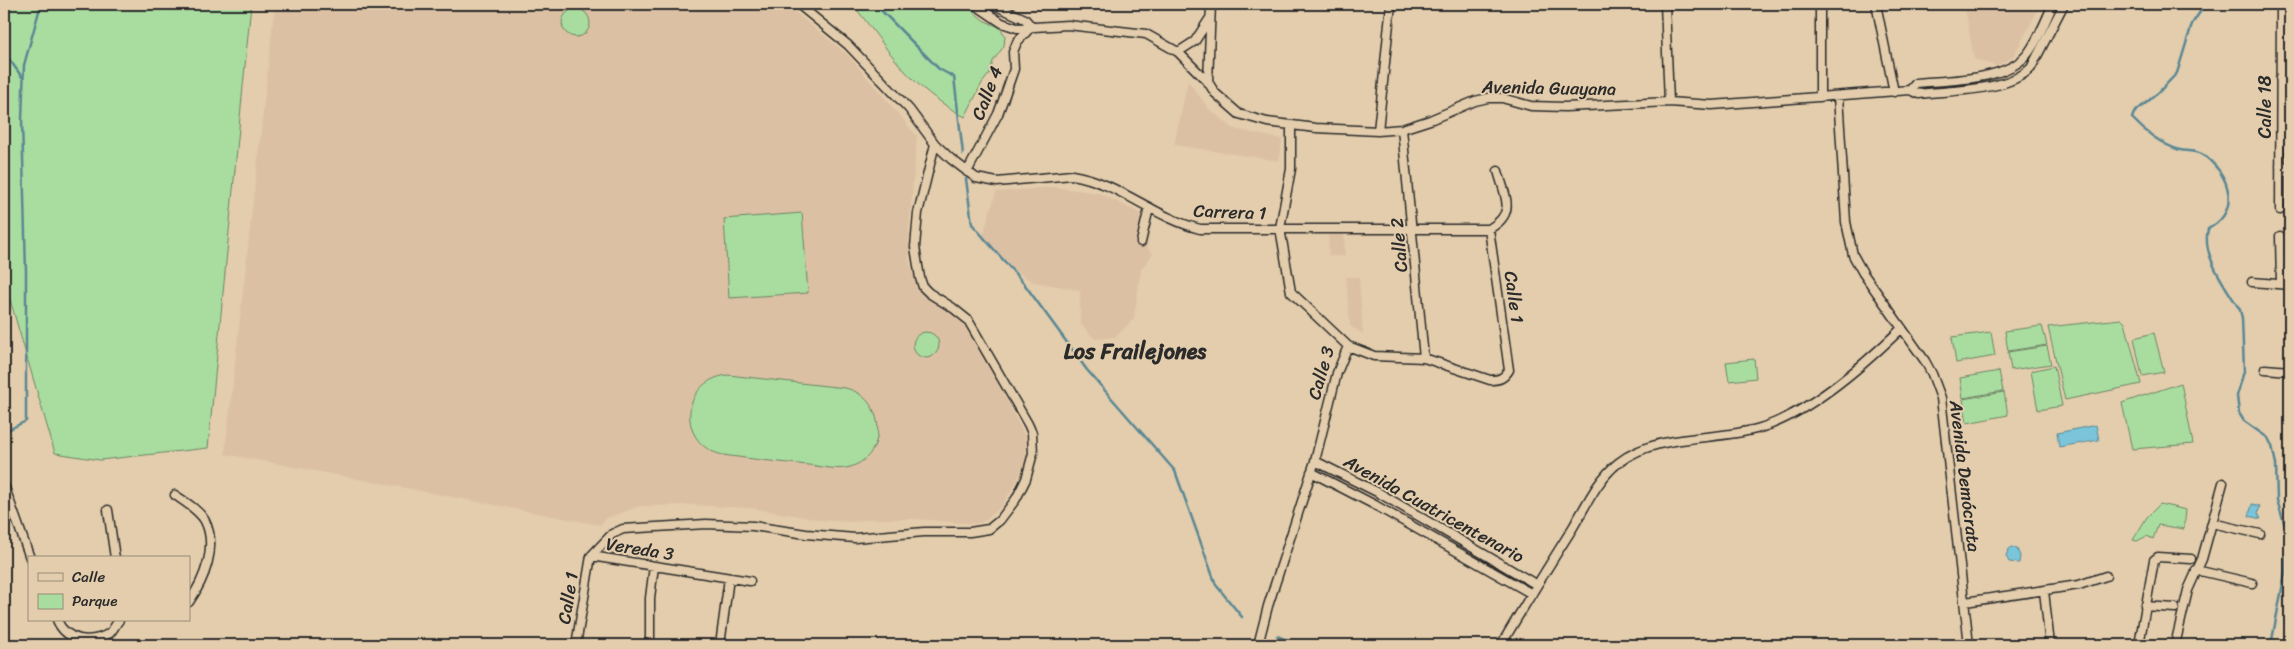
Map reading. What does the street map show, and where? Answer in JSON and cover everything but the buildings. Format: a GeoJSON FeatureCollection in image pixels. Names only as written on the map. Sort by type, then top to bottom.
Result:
{"type":"FeatureCollection","features":[{"type":"Feature","properties":{"kind":"street","name":"Carrera 1"},"geometry":{"type":"LineString","coordinates":[[798,4],[848,45],[910,109],[935,144],[976,178],[997,182],[1072,175],[1082,176],[1177,223],[1200,229],[1489,229]]}},
{"type":"Feature","properties":{"kind":"street","name":"Avenida Guayana"},"geometry":{"type":"LineString","coordinates":[[974,4],[1002,23],[1017,28],[1068,25],[1146,34],[1178,52],[1208,82],[1215,93],[1239,114],[1267,122],[1378,132],[1402,129],[1430,120],[1475,101],[1488,98],[1502,98],[1531,106],[1565,107],[1669,102],[1740,104],[1910,90],[1918,94],[1993,86],[2022,76],[2037,58],[2064,4]]}},
{"type":"Feature","properties":{"kind":"street"},"geometry":{"type":"LineString","coordinates":[[992,4],[1025,19],[1031,26]]}},
{"type":"Feature","properties":{"kind":"street"},"geometry":{"type":"LineString","coordinates":[[1208,82],[1211,4]]}},
{"type":"Feature","properties":{"kind":"street"},"geometry":{"type":"LineString","coordinates":[[1378,132],[1391,4]]}},
{"type":"Feature","properties":{"kind":"street"},"geometry":{"type":"LineString","coordinates":[[1665,4],[1669,102]]}},
{"type":"Feature","properties":{"kind":"street"},"geometry":{"type":"LineString","coordinates":[[1820,4],[1820,97]]}},
{"type":"Feature","properties":{"kind":"street"},"geometry":{"type":"LineString","coordinates":[[1876,4],[1894,92]]}},
{"type":"Feature","properties":{"kind":"street","name":"Avenida Guayana"},"geometry":{"type":"LineString","coordinates":[[1910,90],[1916,83],[1984,75],[2012,67],[2029,53],[2053,4]]}},
{"type":"Feature","properties":{"kind":"street","name":"Calle 18"},"geometry":{"type":"LineString","coordinates":[[2280,210],[2281,4]]}},
{"type":"Feature","properties":{"kind":"street"},"geometry":{"type":"LineString","coordinates":[[1178,52],[1195,41],[1210,18]]}},
{"type":"Feature","properties":{"kind":"street","name":"Calle 4"},"geometry":{"type":"LineString","coordinates":[[967,172],[1004,99],[1014,69],[1014,52],[1017,42],[1031,26]]}},
{"type":"Feature","properties":{"kind":"street"},"geometry":{"type":"LineString","coordinates":[[2280,78],[2290,79]]}},
{"type":"Feature","properties":{"kind":"street","name":"Avenida Demócrata"},"geometry":{"type":"LineString","coordinates":[[1838,96],[1846,222],[1853,255],[1863,273],[1929,368],[1941,398],[1969,645]]}},
{"type":"Feature","properties":{"kind":"street","name":"Calle 3"},"geometry":{"type":"LineString","coordinates":[[1258,645],[1270,598],[1315,461],[1337,373],[1348,346],[1291,292],[1280,228],[1291,169],[1291,125]]}},
{"type":"Feature","properties":{"kind":"street","name":"Calle 2"},"geometry":{"type":"LineString","coordinates":[[1402,129],[1424,358]]}},
{"type":"Feature","properties":{"kind":"street"},"geometry":{"type":"LineString","coordinates":[[590,556],[612,534],[623,529],[646,526],[732,524],[855,538],[924,532],[970,532],[989,529],[1000,520],[1016,499],[1026,479],[1033,454],[1033,438],[1028,424],[1005,381],[968,320],[929,293],[923,287],[920,278],[915,247],[918,213],[935,144]]}},
{"type":"Feature","properties":{"kind":"street"},"geometry":{"type":"LineString","coordinates":[[2280,166],[2290,167]]}},
{"type":"Feature","properties":{"kind":"street"},"geometry":{"type":"LineString","coordinates":[[1489,229],[1504,219],[1507,212],[1498,171]]}},
{"type":"Feature","properties":{"kind":"street"},"geometry":{"type":"LineString","coordinates":[[1141,242],[1149,208]]}},
{"type":"Feature","properties":{"kind":"street","name":"Calle 1"},"geometry":{"type":"LineString","coordinates":[[1424,358],[1490,380],[1498,380],[1504,377],[1509,370],[1489,229]]}},
{"type":"Feature","properties":{"kind":"street"},"geometry":{"type":"LineString","coordinates":[[2280,236],[2281,284]]}},
{"type":"Feature","properties":{"kind":"street"},"geometry":{"type":"LineString","coordinates":[[2252,282],[2290,285]]}},
{"type":"Feature","properties":{"kind":"street"},"geometry":{"type":"LineString","coordinates":[[1501,645],[1590,496],[1618,464],[1640,450],[1672,440],[1726,436],[1761,428],[1789,415],[1823,394],[1877,352],[1902,328]]}},
{"type":"Feature","properties":{"kind":"street"},"geometry":{"type":"LineString","coordinates":[[1348,346],[1374,356],[1424,358]]}},
{"type":"Feature","properties":{"kind":"street"},"geometry":{"type":"LineString","coordinates":[[2265,369],[2290,371]]}},
{"type":"Feature","properties":{"kind":"street","name":"Avenida Cuatricentenario"},"geometry":{"type":"LineString","coordinates":[[1315,461],[1379,492],[1537,585]]}},
{"type":"Feature","properties":{"kind":"street","name":"Avenida Cuatricentenario"},"geometry":{"type":"LineString","coordinates":[[1311,472],[1373,504],[1532,594]]}},
{"type":"Feature","properties":{"kind":"street"},"geometry":{"type":"LineString","coordinates":[[2175,645],[2188,590],[2212,523],[2223,483]]}},
{"type":"Feature","properties":{"kind":"street"},"geometry":{"type":"LineString","coordinates":[[4,484],[29,556]]}},
{"type":"Feature","properties":{"kind":"street"},"geometry":{"type":"LineString","coordinates":[[175,496],[189,504],[204,520],[211,540],[208,559],[197,590],[190,600]]}},
{"type":"Feature","properties":{"kind":"street"},"geometry":{"type":"LineString","coordinates":[[108,510],[115,556]]}},
{"type":"Feature","properties":{"kind":"street"},"geometry":{"type":"LineString","coordinates":[[2212,523],[2260,534]]}},
{"type":"Feature","properties":{"kind":"street","name":"Vereda 3"},"geometry":{"type":"LineString","coordinates":[[590,556],[750,581]]}},
{"type":"Feature","properties":{"kind":"street","name":"Calle 1"},"geometry":{"type":"LineString","coordinates":[[576,645],[590,556]]}},
{"type":"Feature","properties":{"kind":"street"},"geometry":{"type":"LineString","coordinates":[[2139,645],[2154,560],[2158,557],[2191,559]]}},
{"type":"Feature","properties":{"kind":"street"},"geometry":{"type":"LineString","coordinates":[[650,645],[650,598],[654,566]]}},
{"type":"Feature","properties":{"kind":"street"},"geometry":{"type":"LineString","coordinates":[[2196,570],[2252,583]]}},
{"type":"Feature","properties":{"kind":"street"},"geometry":{"type":"LineString","coordinates":[[1965,602],[2079,585],[2106,576]]}},
{"type":"Feature","properties":{"kind":"street"},"geometry":{"type":"LineString","coordinates":[[720,645],[729,578]]}},
{"type":"Feature","properties":{"kind":"street"},"geometry":{"type":"LineString","coordinates":[[2044,591],[2050,645]]}},
{"type":"Feature","properties":{"kind":"street"},"geometry":{"type":"LineString","coordinates":[[2145,606],[2175,608]]}},
{"type":"Feature","properties":{"kind":"street"},"geometry":{"type":"LineString","coordinates":[[57,622],[61,630],[72,638],[86,640],[110,632],[118,622]]}},
{"type":"Feature","properties":{"kind":"street"},"geometry":{"type":"LineString","coordinates":[[576,645],[585,645]]}},
{"type":"Feature","properties":{"kind":"shaded area"},"geometry":{"type":"Polygon","coordinates":[[[275,4],[785,4],[849,56],[917,136],[909,230],[909,260],[917,285],[923,293],[950,311],[972,332],[1025,436],[1027,445],[1025,463],[1002,506],[986,520],[976,524],[916,519],[870,519],[849,522],[821,520],[751,508],[694,505],[640,506],[607,518],[600,525],[225,454],[275,4]]]}},
{"type":"Feature","properties":{"kind":"shaded area"},"geometry":{"type":"Polygon","coordinates":[[[1925,4],[2041,4],[2013,57],[1997,66],[1974,59],[1965,7],[1926,10],[1925,4]]]}},
{"type":"Feature","properties":{"kind":"shaded area"},"geometry":{"type":"Polygon","coordinates":[[[1188,81],[1209,109],[1234,129],[1282,139],[1279,161],[1174,145],[1188,81]]]}},
{"type":"Feature","properties":{"kind":"shaded area"},"geometry":{"type":"Polygon","coordinates":[[[1053,187],[1099,193],[1152,219],[1147,248],[1153,254],[1141,269],[1134,319],[1115,337],[1095,339],[1080,323],[1080,290],[1034,282],[1012,269],[982,239],[996,192],[1053,187]]]}},
{"type":"Feature","properties":{"kind":"shaded area"},"geometry":{"type":"Polygon","coordinates":[[[1328,234],[1344,234],[1345,256],[1329,256],[1328,234]]]}},
{"type":"Feature","properties":{"kind":"shaded area"},"geometry":{"type":"Polygon","coordinates":[[[1346,277],[1359,277],[1363,334],[1350,326],[1346,277]]]}},
{"type":"Feature","properties":{"kind":"green space"},"geometry":{"type":"Polygon","coordinates":[[[4,4],[251,4],[208,448],[100,460],[55,453],[6,286],[4,269],[4,4]]]}},
{"type":"Feature","properties":{"kind":"green space"},"geometry":{"type":"Polygon","coordinates":[[[852,4],[965,4],[983,20],[999,27],[1005,35],[1004,46],[993,61],[990,73],[982,83],[965,117],[938,100],[906,72],[852,4]]]}},
{"type":"Feature","properties":{"kind":"green space"},"geometry":{"type":"Polygon","coordinates":[[[576,9],[586,13],[590,23],[586,33],[576,37],[566,33],[562,23],[566,13],[576,9]]]}},
{"type":"Feature","properties":{"kind":"green space"},"geometry":{"type":"Polygon","coordinates":[[[802,213],[808,293],[729,298],[724,219],[802,213]]]}},
{"type":"Feature","properties":{"kind":"green space"},"geometry":{"type":"Polygon","coordinates":[[[2121,319],[2125,323],[2141,384],[2065,400],[2048,327],[2121,319]]]}},
{"type":"Feature","properties":{"kind":"green space"},"geometry":{"type":"Polygon","coordinates":[[[2042,326],[2047,345],[2008,351],[2005,331],[2042,326]]]}},
{"type":"Feature","properties":{"kind":"green space"},"geometry":{"type":"Polygon","coordinates":[[[926,332],[935,336],[939,345],[935,354],[926,358],[917,354],[913,345],[917,336],[926,332]]]}},
{"type":"Feature","properties":{"kind":"green space"},"geometry":{"type":"Polygon","coordinates":[[[1991,332],[1995,356],[1956,363],[1952,337],[1991,332]]]}},
{"type":"Feature","properties":{"kind":"green space"},"geometry":{"type":"Polygon","coordinates":[[[2154,333],[2164,372],[2142,376],[2134,338],[2154,333]]]}},
{"type":"Feature","properties":{"kind":"green space"},"geometry":{"type":"Polygon","coordinates":[[[2047,346],[2051,364],[2011,370],[2008,352],[2047,346]]]}},
{"type":"Feature","properties":{"kind":"green space"},"geometry":{"type":"Polygon","coordinates":[[[1754,359],[1756,378],[1729,381],[1726,362],[1754,359]]]}},
{"type":"Feature","properties":{"kind":"green space"},"geometry":{"type":"Polygon","coordinates":[[[2054,366],[2062,406],[2038,410],[2031,371],[2054,366]]]}},
{"type":"Feature","properties":{"kind":"green space"},"geometry":{"type":"Polygon","coordinates":[[[1999,371],[2003,391],[1963,398],[1960,378],[1999,371]]]}},
{"type":"Feature","properties":{"kind":"green space"},"geometry":{"type":"Polygon","coordinates":[[[728,375],[845,388],[859,394],[869,403],[875,415],[878,428],[876,441],[870,453],[860,462],[846,468],[837,469],[723,455],[708,449],[697,439],[691,427],[690,413],[693,400],[700,388],[712,379],[728,375]]]}},
{"type":"Feature","properties":{"kind":"green space"},"geometry":{"type":"Polygon","coordinates":[[[2181,383],[2193,444],[2132,449],[2122,403],[2181,383]]]}},
{"type":"Feature","properties":{"kind":"green space"},"geometry":{"type":"Polygon","coordinates":[[[2004,392],[2008,415],[1967,423],[1963,399],[2004,392]]]}},
{"type":"Feature","properties":{"kind":"green space"},"geometry":{"type":"Polygon","coordinates":[[[2160,504],[2186,510],[2184,529],[2158,525],[2153,539],[2147,536],[2137,541],[2133,540],[2147,517],[2160,504]]]}},
{"type":"Feature","properties":{"kind":"water"},"geometry":{"type":"Polygon","coordinates":[[[2096,425],[2099,440],[2059,447],[2057,433],[2096,425]]]}},
{"type":"Feature","properties":{"kind":"water"},"geometry":{"type":"Polygon","coordinates":[[[2252,504],[2260,506],[2258,513],[2261,519],[2249,516],[2252,504]]]}},
{"type":"Feature","properties":{"kind":"water"},"geometry":{"type":"Polygon","coordinates":[[[2012,547],[2017,549],[2020,556],[2019,563],[2009,562],[2006,556],[2008,550],[2012,547]]]}},
{"type":"Feature","properties":{"kind":"waterway"},"geometry":{"type":"LineString","coordinates":[[4,432],[26,421],[26,273],[22,119],[24,65],[41,4]]}},
{"type":"Feature","properties":{"kind":"waterway"},"geometry":{"type":"LineString","coordinates":[[875,4],[939,69],[954,77],[963,154]]}},
{"type":"Feature","properties":{"kind":"waterway"},"geometry":{"type":"LineString","coordinates":[[2209,4],[2202,9],[2192,24],[2177,73],[2159,92],[2134,113],[2132,118],[2148,133],[2167,145],[2203,155],[2214,165],[2226,184],[2228,204],[2225,213],[2218,222],[2208,229],[2208,249],[2216,271],[2240,310],[2244,371],[2237,396],[2239,413],[2244,421],[2268,438],[2272,446],[2276,464],[2277,500],[2288,536],[2285,573],[2271,645]]}},
{"type":"Feature","properties":{"kind":"waterway"},"geometry":{"type":"LineString","coordinates":[[4,52],[22,77]]}},
{"type":"Feature","properties":{"kind":"waterway"},"geometry":{"type":"LineString","coordinates":[[966,179],[972,224],[1025,285],[1087,370],[1175,471],[1216,585],[1242,617]]}},
{"type":"Feature","properties":{"kind":"waterway"},"geometry":{"type":"LineString","coordinates":[[1277,636],[1299,645]]}},
{"type":"Feature","properties":{"kind":"district","name":"Los Frailejones"},"geometry":{"type":"Point","coordinates":[1135,351]}}]}
